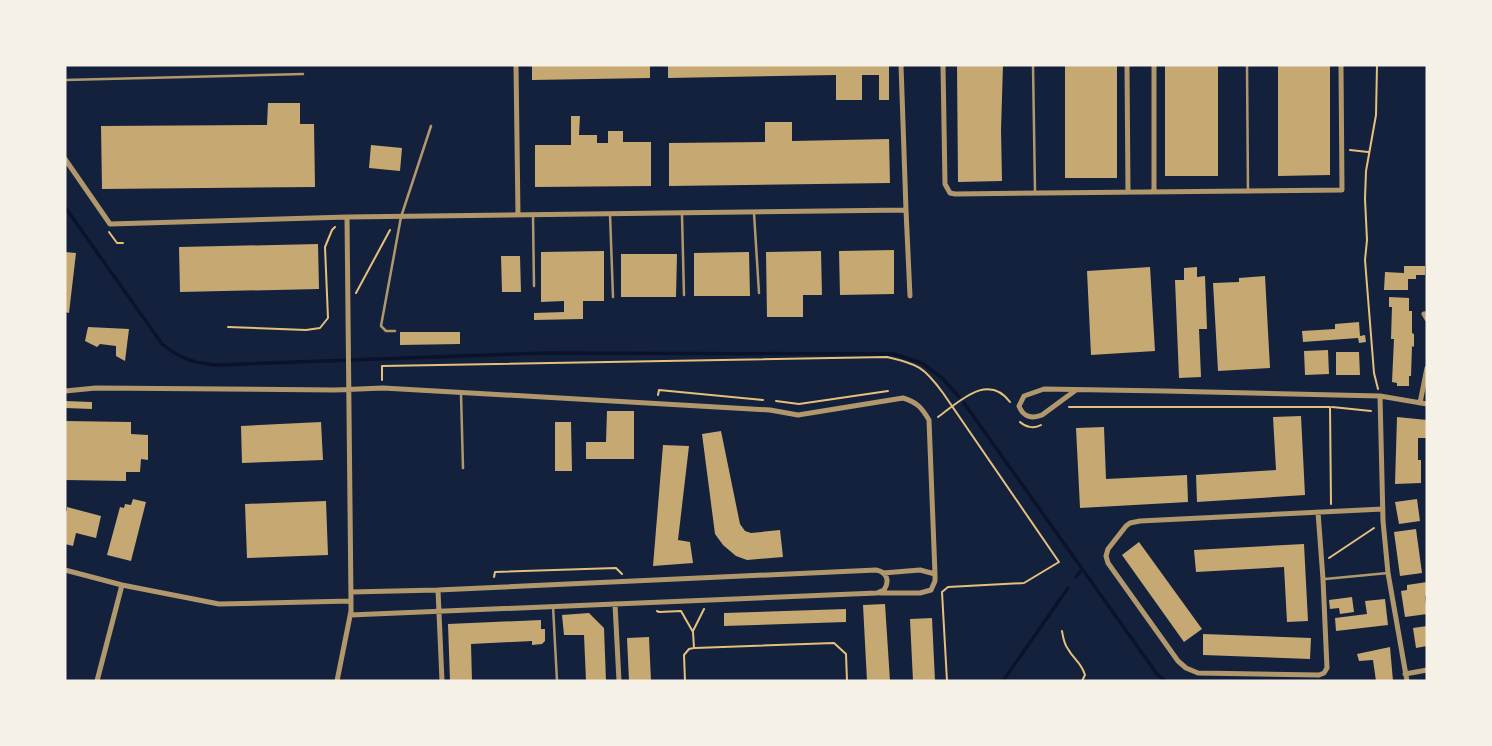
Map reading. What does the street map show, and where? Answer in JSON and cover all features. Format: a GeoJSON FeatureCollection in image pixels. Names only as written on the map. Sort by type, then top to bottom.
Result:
{"type":"FeatureCollection","features":[{"type":"Feature","properties":{"kind":"street"},"geometry":{"type":"LineString","coordinates":[[516,65],[518,215]]}},
{"type":"Feature","properties":{"kind":"street"},"geometry":{"type":"LineString","coordinates":[[901,65],[910,296]]}},
{"type":"Feature","properties":{"kind":"street"},"geometry":{"type":"LineString","coordinates":[[943,65],[945,184],[950,193],[955,194],[1342,190],[1341,65]]}},
{"type":"Feature","properties":{"kind":"street"},"geometry":{"type":"LineString","coordinates":[[1127,65],[1128,192]]}},
{"type":"Feature","properties":{"kind":"street"},"geometry":{"type":"LineString","coordinates":[[1154,65],[1154,191]]}},
{"type":"Feature","properties":{"kind":"street"},"geometry":{"type":"LineString","coordinates":[[65,159],[110,224],[346,217],[906,210]]}},
{"type":"Feature","properties":{"kind":"street"},"geometry":{"type":"LineString","coordinates":[[337,681],[351,601],[346,217]]}},
{"type":"Feature","properties":{"kind":"street"},"geometry":{"type":"LineString","coordinates":[[1420,403],[1427,368]]}},
{"type":"Feature","properties":{"kind":"street"},"geometry":{"type":"LineString","coordinates":[[65,391],[96,388],[383,388],[770,410],[798,415],[903,398],[922,407],[929,420],[935,574],[931,590],[920,593],[350,615]]}},
{"type":"Feature","properties":{"kind":"street"},"geometry":{"type":"LineString","coordinates":[[1076,390],[1036,417],[1025,415],[1019,406],[1024,396],[1044,389],[1380,397],[1427,404]]}},
{"type":"Feature","properties":{"kind":"street"},"geometry":{"type":"LineString","coordinates":[[1380,397],[1383,521],[1388,573],[1406,678],[1427,670]]}},
{"type":"Feature","properties":{"kind":"street"},"geometry":{"type":"LineString","coordinates":[[1318,512],[1326,668],[1322,675],[1193,672],[1178,661],[1108,563],[1106,556],[1108,549],[1126,526],[1134,522],[1318,512],[1383,509]]}},
{"type":"Feature","properties":{"kind":"street"},"geometry":{"type":"LineString","coordinates":[[65,570],[122,585],[219,604],[351,601]]}},
{"type":"Feature","properties":{"kind":"street"},"geometry":{"type":"LineString","coordinates":[[351,592],[876,570],[883,573],[920,570],[935,574]]}},
{"type":"Feature","properties":{"kind":"street"},"geometry":{"type":"LineString","coordinates":[[877,593],[884,590],[887,583],[883,573]]}},
{"type":"Feature","properties":{"kind":"street"},"geometry":{"type":"LineString","coordinates":[[97,681],[122,585]]}},
{"type":"Feature","properties":{"kind":"street"},"geometry":{"type":"LineString","coordinates":[[439,590],[442,681]]}},
{"type":"Feature","properties":{"kind":"street"},"geometry":{"type":"LineString","coordinates":[[615,604],[619,681]]}},
{"type":"Feature","properties":{"kind":"lane"},"geometry":{"type":"LineString","coordinates":[[1033,65],[1035,193]]}},
{"type":"Feature","properties":{"kind":"lane"},"geometry":{"type":"LineString","coordinates":[[1247,65],[1248,192]]}},
{"type":"Feature","properties":{"kind":"lane"},"geometry":{"type":"LineString","coordinates":[[65,80],[303,75]]}},
{"type":"Feature","properties":{"kind":"lane"},"geometry":{"type":"LineString","coordinates":[[395,331],[386,331],[381,326],[399,217],[431,126]]}},
{"type":"Feature","properties":{"kind":"lane"},"geometry":{"type":"LineString","coordinates":[[754,212],[759,293]]}},
{"type":"Feature","properties":{"kind":"lane"},"geometry":{"type":"LineString","coordinates":[[682,213],[684,295]]}},
{"type":"Feature","properties":{"kind":"lane"},"geometry":{"type":"LineString","coordinates":[[610,214],[614,297]]}},
{"type":"Feature","properties":{"kind":"lane"},"geometry":{"type":"LineString","coordinates":[[533,215],[534,286]]}},
{"type":"Feature","properties":{"kind":"lane"},"geometry":{"type":"LineString","coordinates":[[461,392],[463,468]]}},
{"type":"Feature","properties":{"kind":"lane"},"geometry":{"type":"LineString","coordinates":[[1323,579],[1388,573]]}},
{"type":"Feature","properties":{"kind":"lane"},"geometry":{"type":"LineString","coordinates":[[553,606],[557,681]]}},
{"type":"Feature","properties":{"kind":"path"},"geometry":{"type":"LineString","coordinates":[[1377,65],[1376,115],[1369,152],[1365,199],[1365,260],[1374,373],[1380,397]]}},
{"type":"Feature","properties":{"kind":"path"},"geometry":{"type":"LineString","coordinates":[[1342,149],[1369,152]]}},
{"type":"Feature","properties":{"kind":"path"},"geometry":{"type":"LineString","coordinates":[[228,327],[306,330],[320,328],[328,318],[325,247],[332,230],[346,217]]}},
{"type":"Feature","properties":{"kind":"path"},"geometry":{"type":"LineString","coordinates":[[348,309],[399,217]]}},
{"type":"Feature","properties":{"kind":"path"},"geometry":{"type":"LineString","coordinates":[[383,388],[382,366],[887,357],[910,362],[927,372],[953,406],[1059,562],[1024,583],[948,587],[942,592],[947,681]]}},
{"type":"Feature","properties":{"kind":"path"},"geometry":{"type":"LineString","coordinates":[[937,418],[983,389],[995,390],[1006,397],[1011,405]]}},
{"type":"Feature","properties":{"kind":"path"},"geometry":{"type":"LineString","coordinates":[[657,404],[659,390],[761,400]]}},
{"type":"Feature","properties":{"kind":"path"},"geometry":{"type":"LineString","coordinates":[[774,401],[799,404],[897,390]]}},
{"type":"Feature","properties":{"kind":"path"},"geometry":{"type":"LineString","coordinates":[[1331,407],[1331,512]]}},
{"type":"Feature","properties":{"kind":"path"},"geometry":{"type":"LineString","coordinates":[[1065,409],[1331,407],[1380,411]]}},
{"type":"Feature","properties":{"kind":"path"},"geometry":{"type":"LineString","coordinates":[[1018,420],[1030,427],[1043,424]]}},
{"type":"Feature","properties":{"kind":"path"},"geometry":{"type":"LineString","coordinates":[[1322,563],[1383,521]]}},
{"type":"Feature","properties":{"kind":"path"},"geometry":{"type":"LineString","coordinates":[[693,610],[705,609],[693,632]]}},
{"type":"Feature","properties":{"kind":"path"},"geometry":{"type":"LineString","coordinates":[[1062,631],[1068,650],[1082,666],[1085,676],[1082,681]]}},
{"type":"Feature","properties":{"kind":"path"},"geometry":{"type":"LineString","coordinates":[[694,649],[834,643],[846,654],[847,681]]}},
{"type":"Feature","properties":{"kind":"building"},"geometry":{"type":"Polygon","coordinates":[[[532,65],[650,65],[650,78],[532,80],[532,65]]]}},
{"type":"Feature","properties":{"kind":"building"},"geometry":{"type":"Polygon","coordinates":[[[668,65],[889,65],[889,100],[879,100],[879,75],[862,75],[862,100],[836,100],[836,75],[668,78],[668,65]]]}},
{"type":"Feature","properties":{"kind":"building"},"geometry":{"type":"Polygon","coordinates":[[[957,65],[1003,65],[1002,181],[958,182],[957,65]]]}},
{"type":"Feature","properties":{"kind":"building"},"geometry":{"type":"Polygon","coordinates":[[[1065,65],[1117,65],[1117,178],[1065,178],[1065,65]]]}},
{"type":"Feature","properties":{"kind":"building"},"geometry":{"type":"Polygon","coordinates":[[[1165,65],[1218,65],[1218,176],[1165,176],[1165,65]]]}},
{"type":"Feature","properties":{"kind":"building"},"geometry":{"type":"Polygon","coordinates":[[[1278,65],[1330,65],[1330,175],[1278,176],[1278,65]]]}},
{"type":"Feature","properties":{"kind":"building"},"geometry":{"type":"Polygon","coordinates":[[[268,103],[300,103],[300,124],[314,124],[315,187],[102,189],[101,126],[267,125],[268,103]]]}},
{"type":"Feature","properties":{"kind":"building"},"geometry":{"type":"Polygon","coordinates":[[[571,116],[580,116],[579,135],[597,135],[597,143],[608,143],[608,131],[623,131],[623,142],[651,142],[651,186],[535,187],[535,145],[571,145],[571,116]]]}},
{"type":"Feature","properties":{"kind":"building"},"geometry":{"type":"Polygon","coordinates":[[[765,122],[792,122],[792,141],[889,139],[890,183],[669,186],[669,143],[765,142],[765,122]]]}},
{"type":"Feature","properties":{"kind":"building"},"geometry":{"type":"Polygon","coordinates":[[[371,145],[402,148],[400,171],[369,168],[371,145]]]}},
{"type":"Feature","properties":{"kind":"building"},"geometry":{"type":"Polygon","coordinates":[[[318,244],[319,289],[180,292],[179,247],[318,244]]]}},
{"type":"Feature","properties":{"kind":"building"},"geometry":{"type":"Polygon","coordinates":[[[894,250],[894,294],[840,295],[839,251],[894,250]]]}},
{"type":"Feature","properties":{"kind":"building"},"geometry":{"type":"Polygon","coordinates":[[[604,251],[604,301],[583,301],[583,319],[534,320],[534,313],[564,312],[564,301],[541,302],[541,252],[604,251]]]}},
{"type":"Feature","properties":{"kind":"building"},"geometry":{"type":"Polygon","coordinates":[[[821,251],[822,295],[803,295],[803,317],[767,317],[766,252],[821,251]]]}},
{"type":"Feature","properties":{"kind":"building"},"geometry":{"type":"Polygon","coordinates":[[[65,252],[76,253],[69,313],[65,312],[65,252]]]}},
{"type":"Feature","properties":{"kind":"building"},"geometry":{"type":"Polygon","coordinates":[[[749,252],[750,296],[694,296],[694,253],[749,252]]]}},
{"type":"Feature","properties":{"kind":"building"},"geometry":{"type":"Polygon","coordinates":[[[621,254],[677,254],[676,297],[621,297],[621,254]]]}},
{"type":"Feature","properties":{"kind":"building"},"geometry":{"type":"Polygon","coordinates":[[[501,256],[520,256],[521,292],[502,292],[501,256]]]}},
{"type":"Feature","properties":{"kind":"building"},"geometry":{"type":"Polygon","coordinates":[[[1404,266],[1425,266],[1425,275],[1408,279],[1408,290],[1384,290],[1385,272],[1404,273],[1404,266]]]}},
{"type":"Feature","properties":{"kind":"building"},"geometry":{"type":"Polygon","coordinates":[[[1150,267],[1155,351],[1091,355],[1087,271],[1150,267]]]}},
{"type":"Feature","properties":{"kind":"building"},"geometry":{"type":"Polygon","coordinates":[[[1197,267],[1197,277],[1205,276],[1207,329],[1199,329],[1201,377],[1179,378],[1175,280],[1184,280],[1184,268],[1197,267]]]}},
{"type":"Feature","properties":{"kind":"building"},"geometry":{"type":"Polygon","coordinates":[[[1265,276],[1270,368],[1218,371],[1213,283],[1239,282],[1239,278],[1265,276]]]}},
{"type":"Feature","properties":{"kind":"building"},"geometry":{"type":"Polygon","coordinates":[[[1389,297],[1409,298],[1409,311],[1412,311],[1414,347],[1412,346],[1409,386],[1397,386],[1397,383],[1392,382],[1394,339],[1391,339],[1392,307],[1389,307],[1389,297]]]}},
{"type":"Feature","properties":{"kind":"building"},"geometry":{"type":"Polygon","coordinates":[[[1359,322],[1360,336],[1365,335],[1366,342],[1359,343],[1358,338],[1303,342],[1302,331],[1335,329],[1335,324],[1359,322]]]}},
{"type":"Feature","properties":{"kind":"building"},"geometry":{"type":"Polygon","coordinates":[[[88,327],[129,329],[125,361],[116,356],[116,346],[100,344],[97,347],[85,341],[88,327]]]}},
{"type":"Feature","properties":{"kind":"building"},"geometry":{"type":"Polygon","coordinates":[[[400,332],[460,332],[460,344],[400,345],[400,332]]]}},
{"type":"Feature","properties":{"kind":"building"},"geometry":{"type":"Polygon","coordinates":[[[1328,350],[1329,374],[1305,375],[1304,351],[1328,350]]]}},
{"type":"Feature","properties":{"kind":"building"},"geometry":{"type":"Polygon","coordinates":[[[1336,352],[1359,352],[1360,375],[1336,375],[1336,352]]]}},
{"type":"Feature","properties":{"kind":"building"},"geometry":{"type":"Polygon","coordinates":[[[65,401],[92,402],[92,409],[65,408],[65,401]]]}},
{"type":"Feature","properties":{"kind":"building"},"geometry":{"type":"Polygon","coordinates":[[[607,411],[634,411],[634,459],[586,459],[586,442],[606,442],[607,411]]]}},
{"type":"Feature","properties":{"kind":"building"},"geometry":{"type":"Polygon","coordinates":[[[1301,416],[1305,495],[1197,502],[1196,475],[1276,470],[1273,417],[1301,416]]]}},
{"type":"Feature","properties":{"kind":"building"},"geometry":{"type":"Polygon","coordinates":[[[1397,417],[1427,420],[1427,438],[1418,438],[1421,483],[1395,484],[1397,417]]]}},
{"type":"Feature","properties":{"kind":"building"},"geometry":{"type":"Polygon","coordinates":[[[65,421],[131,422],[131,434],[148,435],[148,460],[141,459],[140,472],[126,472],[126,481],[65,480],[65,421]]]}},
{"type":"Feature","properties":{"kind":"building"},"geometry":{"type":"Polygon","coordinates":[[[321,422],[323,460],[242,463],[241,426],[321,422]]]}},
{"type":"Feature","properties":{"kind":"building"},"geometry":{"type":"Polygon","coordinates":[[[555,422],[571,422],[572,471],[555,471],[555,422]]]}},
{"type":"Feature","properties":{"kind":"building"},"geometry":{"type":"Polygon","coordinates":[[[1104,427],[1106,479],[1187,475],[1188,502],[1080,508],[1076,428],[1104,427]]]}},
{"type":"Feature","properties":{"kind":"building"},"geometry":{"type":"Polygon","coordinates":[[[721,431],[740,524],[745,531],[751,533],[780,530],[783,557],[747,560],[736,556],[715,534],[702,434],[721,431]]]}},
{"type":"Feature","properties":{"kind":"building"},"geometry":{"type":"Polygon","coordinates":[[[663,445],[689,446],[678,540],[690,542],[693,563],[653,566],[663,445]]]}},
{"type":"Feature","properties":{"kind":"building"},"geometry":{"type":"Polygon","coordinates":[[[133,499],[146,502],[131,561],[107,555],[120,507],[131,505],[133,499]]]}},
{"type":"Feature","properties":{"kind":"building"},"geometry":{"type":"Polygon","coordinates":[[[1417,499],[1420,521],[1399,524],[1395,502],[1417,499]]]}},
{"type":"Feature","properties":{"kind":"building"},"geometry":{"type":"Polygon","coordinates":[[[326,501],[328,555],[247,558],[245,504],[326,501]]]}},
{"type":"Feature","properties":{"kind":"building"},"geometry":{"type":"Polygon","coordinates":[[[67,507],[101,516],[96,538],[76,533],[73,546],[65,544],[67,507]]]}},
{"type":"Feature","properties":{"kind":"building"},"geometry":{"type":"Polygon","coordinates":[[[1416,529],[1422,573],[1400,576],[1394,532],[1416,529]]]}},
{"type":"Feature","properties":{"kind":"building"},"geometry":{"type":"Polygon","coordinates":[[[1139,542],[1202,629],[1184,642],[1122,555],[1139,542]]]}},
{"type":"Feature","properties":{"kind":"building"},"geometry":{"type":"Polygon","coordinates":[[[1304,544],[1308,621],[1287,622],[1284,567],[1196,572],[1194,550],[1304,544]]]}},
{"type":"Feature","properties":{"kind":"building"},"geometry":{"type":"Polygon","coordinates":[[[1427,582],[1427,614],[1405,617],[1401,591],[1407,590],[1407,585],[1427,582]]]}},
{"type":"Feature","properties":{"kind":"building"},"geometry":{"type":"Polygon","coordinates":[[[1352,597],[1354,612],[1340,614],[1339,608],[1330,609],[1329,600],[1352,597]]]}},
{"type":"Feature","properties":{"kind":"building"},"geometry":{"type":"Polygon","coordinates":[[[1385,599],[1388,625],[1336,631],[1335,618],[1367,614],[1365,601],[1385,599]]]}},
{"type":"Feature","properties":{"kind":"building"},"geometry":{"type":"Polygon","coordinates":[[[885,604],[890,681],[867,681],[863,605],[885,604]]]}},
{"type":"Feature","properties":{"kind":"building"},"geometry":{"type":"Polygon","coordinates":[[[846,609],[846,622],[724,626],[724,613],[846,609]]]}},
{"type":"Feature","properties":{"kind":"building"},"geometry":{"type":"Polygon","coordinates":[[[589,613],[604,628],[606,681],[586,681],[584,635],[564,635],[562,615],[589,613]]]}},
{"type":"Feature","properties":{"kind":"building"},"geometry":{"type":"Polygon","coordinates":[[[932,618],[935,681],[913,681],[910,619],[932,618]]]}},
{"type":"Feature","properties":{"kind":"building"},"geometry":{"type":"Polygon","coordinates":[[[541,620],[541,629],[545,629],[545,641],[542,644],[532,645],[532,641],[471,644],[472,681],[450,681],[448,624],[541,620]]]}},
{"type":"Feature","properties":{"kind":"building"},"geometry":{"type":"Polygon","coordinates":[[[1427,626],[1427,646],[1416,648],[1413,628],[1427,626]]]}},
{"type":"Feature","properties":{"kind":"building"},"geometry":{"type":"Polygon","coordinates":[[[1203,634],[1311,638],[1310,659],[1203,655],[1203,634]]]}},
{"type":"Feature","properties":{"kind":"building"},"geometry":{"type":"Polygon","coordinates":[[[649,637],[651,681],[629,681],[627,638],[649,637]]]}},
{"type":"Feature","properties":{"kind":"building"},"geometry":{"type":"Polygon","coordinates":[[[1390,647],[1393,681],[1376,681],[1373,660],[1359,661],[1357,654],[1390,647]]]}},
{"type":"Feature","properties":{"kind":"waterway"},"geometry":{"type":"LineString","coordinates":[[65,207],[162,344],[181,357],[201,363],[216,365],[545,353],[894,354],[922,363],[942,378],[959,397]]}},
{"type":"Feature","properties":{"kind":"waterway"},"geometry":{"type":"LineString","coordinates":[[964,403],[1157,674],[1165,681]]}},
{"type":"Feature","properties":{"kind":"waterway"},"geometry":{"type":"LineString","coordinates":[[1076,577],[1082,569]]}},
{"type":"Feature","properties":{"kind":"waterway"},"geometry":{"type":"LineString","coordinates":[[1003,681],[1068,588]]}}]}
